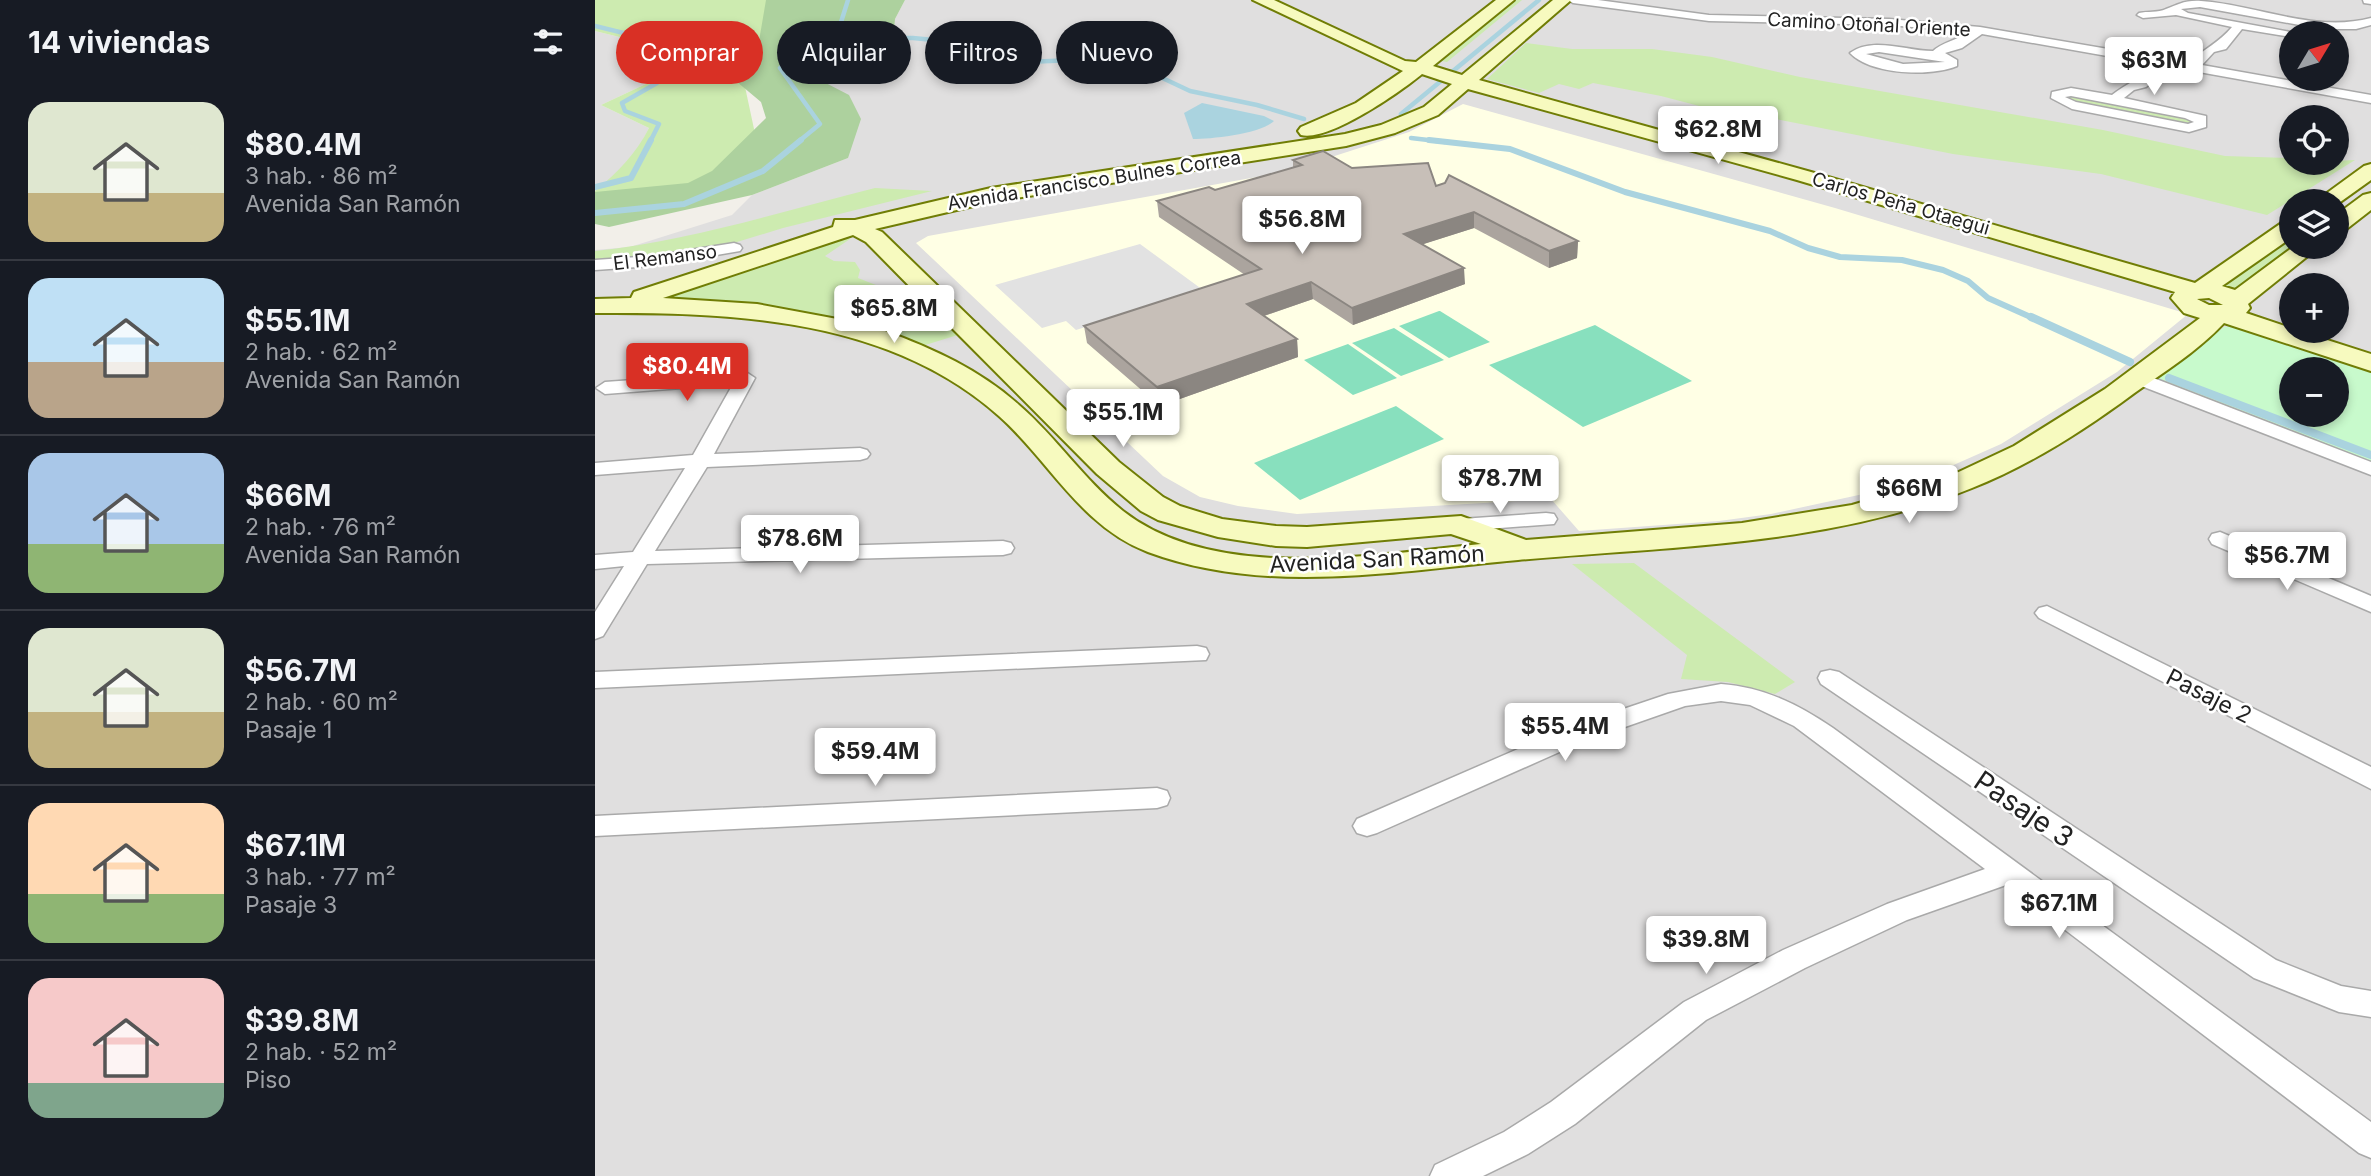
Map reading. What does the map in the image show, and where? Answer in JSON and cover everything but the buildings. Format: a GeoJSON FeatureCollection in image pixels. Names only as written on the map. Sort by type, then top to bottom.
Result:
{"type":"FeatureCollection","features":[{"type":"Feature","properties":{"kind":"street","name":"Carlos Peña Otaegui"},"geometry":{"type":"LineString","coordinates":[[1261,0],[1454,86],[1475,101],[1694,152],[2214,302],[2367,354]]}},
{"type":"Feature","properties":{"kind":"street","name":"Avenida Francisco Bulnes Correa"},"geometry":{"type":"LineString","coordinates":[[595,294],[815,223],[954,193],[1280,139],[1351,115],[1380,99],[1506,0]]}},
{"type":"Feature","properties":{"kind":"street","name":"Avenida Francisco Bulnes Correa"},"geometry":{"type":"LineString","coordinates":[[595,317],[609,306],[855,227],[923,209],[991,195],[1346,140],[1417,118],[1442,104],[1454,86],[1563,0]]}},
{"type":"Feature","properties":{"kind":"street","name":"Camino Otoñal Oriente"},"geometry":{"type":"LineString","coordinates":[[1573,0],[1729,19],[1755,13],[1934,25],[1980,30],[2194,66],[2224,59],[2371,99]]}},
{"type":"Feature","properties":{"kind":"street"},"geometry":{"type":"LineString","coordinates":[[2175,12],[2173,9],[2184,2],[2298,21]]}},
{"type":"Feature","properties":{"kind":"street"},"geometry":{"type":"LineString","coordinates":[[1729,19],[1733,3]]}},
{"type":"Feature","properties":{"kind":"street"},"geometry":{"type":"LineString","coordinates":[[2143,15],[2175,12],[2279,32]]}},
{"type":"Feature","properties":{"kind":"street"},"geometry":{"type":"LineString","coordinates":[[2349,27],[2371,21]]}},
{"type":"Feature","properties":{"kind":"street"},"geometry":{"type":"LineString","coordinates":[[1934,25],[1949,35],[1940,51]]}},
{"type":"Feature","properties":{"kind":"street"},"geometry":{"type":"LineString","coordinates":[[2194,66],[2210,49],[2224,59],[2239,26]]}},
{"type":"Feature","properties":{"kind":"street"},"geometry":{"type":"LineString","coordinates":[[1940,51],[1953,63],[1942,69],[1923,70],[1870,61],[1860,58],[1856,53],[1863,49],[1879,48],[1916,55],[1940,51],[1958,45],[1980,30]]}},
{"type":"Feature","properties":{"kind":"street"},"geometry":{"type":"LineString","coordinates":[[2130,87],[2127,78],[2147,58]]}},
{"type":"Feature","properties":{"kind":"street"},"geometry":{"type":"LineString","coordinates":[[2116,98],[2158,110],[2195,116],[2201,119],[2201,124],[2189,128],[2179,127],[2060,102],[2057,95],[2071,92],[2116,98],[2130,87],[2142,84],[2170,62]]}},
{"type":"Feature","properties":{"kind":"street"},"geometry":{"type":"LineString","coordinates":[[2344,189],[2371,170]]}},
{"type":"Feature","properties":{"kind":"street"},"geometry":{"type":"LineString","coordinates":[[2349,216],[2371,200]]}},
{"type":"Feature","properties":{"kind":"street","name":"Avenida San Ramón"},"geometry":{"type":"LineString","coordinates":[[815,223],[855,227],[874,237],[1108,468],[1136,492],[1169,513],[1218,528],[1276,536],[1338,535],[1546,519]]}},
{"type":"Feature","properties":{"kind":"street","name":"Avenida San Ramón"},"geometry":{"type":"LineString","coordinates":[[609,306],[740,309],[839,327],[927,357],[975,384],[1003,405],[1112,519],[1133,534],[1184,554],[1244,564],[1299,568],[1751,531],[1850,514],[1955,485],[2036,447],[2070,427],[2207,327],[2214,302],[2279,239]]}},
{"type":"Feature","properties":{"kind":"street","name":"El Remanso"},"geometry":{"type":"LineString","coordinates":[[595,265],[652,261],[734,247]]}},
{"type":"Feature","properties":{"kind":"street","name":"Avenida San Ramón"},"geometry":{"type":"LineString","coordinates":[[2214,302],[2287,259]]}},
{"type":"Feature","properties":{"kind":"street"},"geometry":{"type":"LineString","coordinates":[[609,306],[621,301],[627,293],[668,269]]}},
{"type":"Feature","properties":{"kind":"street","name":"Carlos Peña Otaegui"},"geometry":{"type":"LineString","coordinates":[[2214,302],[2279,316]]}},
{"type":"Feature","properties":{"kind":"street"},"geometry":{"type":"LineString","coordinates":[[839,327],[873,326],[943,307]]}},
{"type":"Feature","properties":{"kind":"street"},"geometry":{"type":"LineString","coordinates":[[927,357],[938,345],[963,338],[975,339]]}},
{"type":"Feature","properties":{"kind":"street","name":"Carlos Peña Otaegui"},"geometry":{"type":"LineString","coordinates":[[2347,343],[2367,354]]}},
{"type":"Feature","properties":{"kind":"street"},"geometry":{"type":"LineString","coordinates":[[2139,378],[2371,469]]}},
{"type":"Feature","properties":{"kind":"street"},"geometry":{"type":"LineString","coordinates":[[595,631],[746,379],[605,388]]}},
{"type":"Feature","properties":{"kind":"street"},"geometry":{"type":"LineString","coordinates":[[595,470],[699,461],[860,454]]}},
{"type":"Feature","properties":{"kind":"street","name":"Avenida San Ramón"},"geometry":{"type":"LineString","coordinates":[[1461,525],[1493,541],[1524,550]]}},
{"type":"Feature","properties":{"kind":"street"},"geometry":{"type":"LineString","coordinates":[[2220,540],[2371,605]]}},
{"type":"Feature","properties":{"kind":"street"},"geometry":{"type":"LineString","coordinates":[[595,562],[640,558],[1003,548]]}},
{"type":"Feature","properties":{"kind":"street","name":"Pasaje 2"},"geometry":{"type":"LineString","coordinates":[[2047,612],[2371,779]]}},
{"type":"Feature","properties":{"kind":"street"},"geometry":{"type":"LineString","coordinates":[[595,680],[1197,654]]}},
{"type":"Feature","properties":{"kind":"street","name":"Pasaje 3"},"geometry":{"type":"LineString","coordinates":[[1830,678],[2265,969],[2339,999],[2371,1004]]}},
{"type":"Feature","properties":{"kind":"street"},"geometry":{"type":"LineString","coordinates":[[1367,827],[1499,765],[1597,725],[1691,695],[1730,692],[1770,702],[1824,733],[2371,1142]]}},
{"type":"Feature","properties":{"kind":"street"},"geometry":{"type":"LineString","coordinates":[[595,827],[1157,798]]}},
{"type":"Feature","properties":{"kind":"street"},"geometry":{"type":"LineString","coordinates":[[1447,1176],[1516,1143],[1563,1113],[1695,1011],[1794,959],[1897,912],[2010,872]]}},
{"type":"Feature","properties":{"kind":"shaded area"},"geometry":{"type":"Polygon","coordinates":[[[905,0],[2371,0],[2371,1176],[595,1176],[595,250],[630,247],[732,215],[752,195],[848,158],[820,84],[911,84],[911,21],[895,21],[905,0]]]}},
{"type":"Feature","properties":{"kind":"shaded area"},"geometry":{"type":"Polygon","coordinates":[[[595,31],[616,36],[616,84],[646,84],[601,105],[649,128],[640,146],[614,177],[595,191],[595,31]]]}},
{"type":"Feature","properties":{"kind":"shaded area"},"geometry":{"type":"Polygon","coordinates":[[[1463,104],[1835,208],[2188,314],[2117,372],[2001,444],[1940,471],[1868,493],[1771,514],[1719,521],[1579,531],[1551,499],[1297,514],[1238,506],[1200,497],[1163,476],[916,243],[928,236],[1285,172],[1409,132],[1463,104]]]}},
{"type":"Feature","properties":{"kind":"shaded area"},"geometry":{"type":"Polygon","coordinates":[[[1140,244],[1203,290],[1076,330],[1066,321],[1042,328],[995,285],[1140,244]]]}},
{"type":"Feature","properties":{"kind":"green space"},"geometry":{"type":"Polygon","coordinates":[[[595,0],[805,0],[785,21],[777,21],[777,30],[763,45],[763,21],[616,21],[616,36],[595,31],[595,0]]]}},
{"type":"Feature","properties":{"kind":"green space"},"geometry":{"type":"Polygon","coordinates":[[[766,0],[905,0],[895,21],[777,21],[777,84],[828,84],[849,95],[861,119],[848,158],[752,195],[609,227],[595,224],[595,192],[688,183],[712,171],[766,118],[761,102],[740,84],[763,84],[762,21],[766,0]]]}},
{"type":"Feature","properties":{"kind":"green space"},"geometry":{"type":"Polygon","coordinates":[[[1508,0],[1522,0],[1447,62],[1436,60],[1508,0]]]}},
{"type":"Feature","properties":{"kind":"green space"},"geometry":{"type":"Polygon","coordinates":[[[1526,43],[1572,49],[1652,49],[1712,57],[1800,77],[2103,130],[2225,156],[2279,158],[2279,175],[2331,175],[2309,189],[2279,189],[2279,208],[2267,215],[2101,174],[1953,154],[1776,119],[1768,124],[1661,96],[1593,83],[1579,89],[1559,84],[1539,93],[1487,79],[1526,43]]]}},
{"type":"Feature","properties":{"kind":"green space"},"geometry":{"type":"Polygon","coordinates":[[[646,84],[744,84],[757,143],[700,186],[595,200],[595,191],[625,162],[649,128],[601,105],[646,84]]]}},
{"type":"Feature","properties":{"kind":"green space"},"geometry":{"type":"Polygon","coordinates":[[[2069,94],[2192,118],[2193,122],[2187,124],[2075,104],[2063,96],[2069,94]]]}},
{"type":"Feature","properties":{"kind":"green space"},"geometry":{"type":"Polygon","coordinates":[[[875,188],[932,191],[783,228],[714,249],[674,256],[595,260],[595,251],[701,233],[875,188]]]}},
{"type":"Feature","properties":{"kind":"green space"},"geometry":{"type":"Polygon","coordinates":[[[843,234],[850,239],[825,256],[834,261],[855,262],[860,270],[858,278],[881,287],[887,301],[904,303],[913,308],[875,317],[844,318],[763,305],[669,299],[662,296],[843,234]]]}},
{"type":"Feature","properties":{"kind":"green space"},"geometry":{"type":"Polygon","coordinates":[[[2279,245],[2279,256],[2237,291],[2219,286],[2279,245]]]}},
{"type":"Feature","properties":{"kind":"green space"},"geometry":{"type":"Polygon","coordinates":[[[1439,311],[1490,342],[1449,358],[1399,326],[1439,311]]]}},
{"type":"Feature","properties":{"kind":"green space"},"geometry":{"type":"Polygon","coordinates":[[[928,316],[925,327],[937,330],[953,327],[961,334],[922,346],[894,336],[899,333],[888,328],[928,316]]]}},
{"type":"Feature","properties":{"kind":"green space"},"geometry":{"type":"Polygon","coordinates":[[[1595,325],[1692,381],[1583,427],[1489,365],[1595,325]]]}},
{"type":"Feature","properties":{"kind":"green space"},"geometry":{"type":"Polygon","coordinates":[[[2240,326],[2279,339],[2279,343],[2291,343],[2332,357],[2279,357],[2279,427],[2153,379],[2224,327],[2240,326]]]}},
{"type":"Feature","properties":{"kind":"green space"},"geometry":{"type":"Polygon","coordinates":[[[1394,328],[1444,360],[1401,376],[1352,343],[1394,328]]]}},
{"type":"Feature","properties":{"kind":"green space"},"geometry":{"type":"Polygon","coordinates":[[[1348,344],[1397,378],[1353,395],[1304,360],[1348,344]]]}},
{"type":"Feature","properties":{"kind":"green space"},"geometry":{"type":"Polygon","coordinates":[[[2349,363],[2371,370],[2371,462],[2279,427],[2349,427],[2349,363]]]}},
{"type":"Feature","properties":{"kind":"green space"},"geometry":{"type":"Polygon","coordinates":[[[1396,406],[1444,439],[1300,500],[1254,463],[1396,406]]]}},
{"type":"Feature","properties":{"kind":"green space"},"geometry":{"type":"Polygon","coordinates":[[[1634,563],[1795,682],[1775,694],[1728,682],[1681,679],[1687,655],[1572,564],[1634,563]]]}},
{"type":"Feature","properties":{"kind":"water"},"geometry":{"type":"Polygon","coordinates":[[[1202,103],[1264,116],[1274,121],[1268,126],[1247,132],[1193,139],[1184,113],[1202,103]]]}},
{"type":"Feature","properties":{"kind":"waterway"},"geometry":{"type":"LineString","coordinates":[[841,21],[848,0]]}},
{"type":"Feature","properties":{"kind":"waterway"},"geometry":{"type":"LineString","coordinates":[[1401,114],[1539,0]]}},
{"type":"Feature","properties":{"kind":"waterway"},"geometry":{"type":"LineString","coordinates":[[595,26],[656,41],[672,57],[657,83],[622,103],[625,111],[659,124],[651,140]]}},
{"type":"Feature","properties":{"kind":"waterway"},"geometry":{"type":"LineString","coordinates":[[911,38],[954,42],[1027,62],[1120,58],[1190,91],[1257,105],[1304,119]]}},
{"type":"Feature","properties":{"kind":"waterway"},"geometry":{"type":"LineString","coordinates":[[791,84],[820,124],[798,142]]}},
{"type":"Feature","properties":{"kind":"waterway"},"geometry":{"type":"LineString","coordinates":[[1411,138],[1445,142]]}},
{"type":"Feature","properties":{"kind":"waterway"},"geometry":{"type":"LineString","coordinates":[[595,187],[631,178],[651,140]]}},
{"type":"Feature","properties":{"kind":"waterway"},"geometry":{"type":"LineString","coordinates":[[595,213],[684,204],[763,171],[801,140]]}},
{"type":"Feature","properties":{"kind":"waterway"},"geometry":{"type":"LineString","coordinates":[[1429,140],[1510,149],[1625,192],[1770,231],[1808,248],[1840,257],[1902,260],[1943,270],[1968,281],[1988,298],[2035,319]]}},
{"type":"Feature","properties":{"kind":"waterway"},"geometry":{"type":"LineString","coordinates":[[2031,317],[2130,362]]}},
{"type":"Feature","properties":{"kind":"waterway"},"geometry":{"type":"LineString","coordinates":[[2169,378],[2371,455]]}}]}
